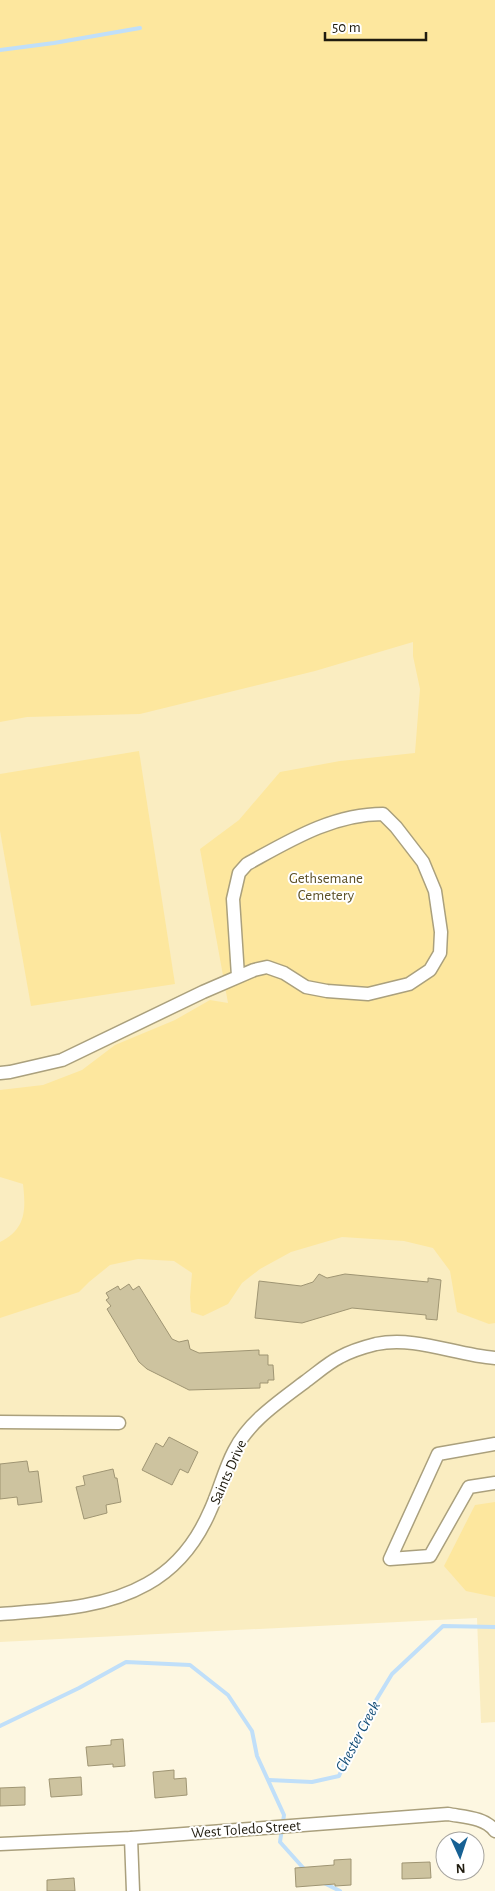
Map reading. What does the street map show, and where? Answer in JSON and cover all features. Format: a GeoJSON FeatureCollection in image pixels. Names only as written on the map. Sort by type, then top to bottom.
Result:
{"type":"FeatureCollection","features":[{"type":"Feature","properties":{"kind":"street"},"geometry":{"type":"LineString","coordinates":[[0,1073],[62,1060],[254,970],[267,968],[284,973],[306,987],[327,991],[368,994],[409,984],[430,970],[440,954],[441,932],[435,890],[423,862],[396,827],[383,814],[356,816],[324,824],[247,864],[239,873],[233,899],[238,976]]}},
{"type":"Feature","properties":{"kind":"street","name":"Saints Drive"},"geometry":{"type":"LineString","coordinates":[[0,1614],[54,1610],[96,1604],[131,1592],[147,1584],[171,1567],[188,1550],[201,1530],[234,1452],[243,1436],[254,1423],[340,1357],[376,1344],[406,1342],[430,1345],[473,1356],[495,1358]]}},
{"type":"Feature","properties":{"kind":"street"},"geometry":{"type":"LineString","coordinates":[[0,1422],[119,1423]]}},
{"type":"Feature","properties":{"kind":"street"},"geometry":{"type":"LineString","coordinates":[[495,1444],[438,1454],[390,1559],[430,1556],[468,1487],[495,1483]]}},
{"type":"Feature","properties":{"kind":"street","name":"West Toledo Street"},"geometry":{"type":"LineString","coordinates":[[0,1844],[131,1838],[448,1814],[475,1819],[493,1828]]}},
{"type":"Feature","properties":{"kind":"street"},"geometry":{"type":"LineString","coordinates":[[131,1838],[134,1891]]}},
{"type":"Feature","properties":{"kind":"shaded area"},"geometry":{"type":"Polygon","coordinates":[[[372,0],[495,1266],[495,1722],[481,1723],[477,1618],[0,1642],[0,20],[372,0]]]}},
{"type":"Feature","properties":{"kind":"green space","name":"Gethsemane Cemetery"},"geometry":{"type":"Polygon","coordinates":[[[0,0],[495,0],[495,1323],[489,1324],[457,1312],[450,1271],[433,1248],[404,1241],[342,1237],[291,1252],[260,1269],[242,1283],[228,1304],[203,1316],[191,1312],[192,1273],[174,1261],[138,1259],[110,1265],[79,1292],[0,1318],[0,1242],[9,1237],[19,1225],[24,1210],[24,1202],[23,1184],[0,1177],[0,1090],[43,1085],[82,1070],[115,1045],[175,1020],[210,1000],[228,1003],[200,849],[239,820],[280,772],[340,761],[415,753],[420,689],[413,656],[413,642],[315,671],[140,714],[27,717],[0,722],[0,0]]]}},
{"type":"Feature","properties":{"kind":"green space"},"geometry":{"type":"Polygon","coordinates":[[[139,751],[175,984],[31,1006],[0,831],[0,774],[139,751]]]}},
{"type":"Feature","properties":{"kind":"green space"},"geometry":{"type":"Polygon","coordinates":[[[495,1502],[495,1597],[466,1591],[444,1566],[475,1505],[495,1502]]]}},
{"type":"Feature","properties":{"kind":"building"},"geometry":{"type":"Polygon","coordinates":[[[319,1274],[327,1278],[345,1274],[428,1282],[428,1278],[441,1280],[437,1320],[426,1319],[426,1315],[352,1308],[302,1323],[255,1318],[259,1281],[301,1286],[313,1282],[319,1274]]]}},
{"type":"Feature","properties":{"kind":"building"},"geometry":{"type":"Polygon","coordinates":[[[129,1284],[133,1290],[139,1286],[172,1339],[179,1342],[188,1340],[190,1349],[199,1353],[259,1350],[259,1355],[268,1355],[268,1365],[273,1365],[274,1380],[268,1380],[268,1383],[260,1383],[260,1388],[189,1390],[147,1369],[139,1362],[107,1309],[111,1306],[106,1300],[109,1298],[106,1293],[118,1286],[120,1290],[129,1284]]]}},
{"type":"Feature","properties":{"kind":"building"},"geometry":{"type":"Polygon","coordinates":[[[169,1437],[198,1452],[188,1473],[180,1469],[172,1485],[142,1470],[156,1443],[163,1447],[169,1437]]]}},
{"type":"Feature","properties":{"kind":"building"},"geometry":{"type":"Polygon","coordinates":[[[27,1461],[29,1472],[38,1471],[42,1502],[18,1505],[17,1497],[0,1499],[0,1464],[27,1461]]]}},
{"type":"Feature","properties":{"kind":"building"},"geometry":{"type":"Polygon","coordinates":[[[113,1469],[115,1478],[117,1478],[121,1502],[106,1505],[107,1513],[84,1519],[76,1487],[85,1485],[83,1476],[113,1469]]]}},
{"type":"Feature","properties":{"kind":"building"},"geometry":{"type":"Polygon","coordinates":[[[123,1739],[125,1766],[113,1767],[113,1764],[88,1766],[86,1747],[111,1745],[111,1740],[123,1739]]]}},
{"type":"Feature","properties":{"kind":"building"},"geometry":{"type":"Polygon","coordinates":[[[174,1770],[174,1779],[186,1778],[187,1795],[155,1798],[153,1772],[174,1770]]]}},
{"type":"Feature","properties":{"kind":"building"},"geometry":{"type":"Polygon","coordinates":[[[81,1777],[82,1795],[51,1797],[49,1779],[81,1777]]]}},
{"type":"Feature","properties":{"kind":"building"},"geometry":{"type":"Polygon","coordinates":[[[25,1787],[25,1805],[0,1806],[0,1788],[25,1787]]]}},
{"type":"Feature","properties":{"kind":"building"},"geometry":{"type":"Polygon","coordinates":[[[351,1859],[351,1885],[335,1886],[335,1884],[296,1887],[295,1868],[334,1865],[334,1860],[351,1859]]]}},
{"type":"Feature","properties":{"kind":"building"},"geometry":{"type":"Polygon","coordinates":[[[430,1862],[431,1878],[402,1879],[402,1863],[430,1862]]]}},
{"type":"Feature","properties":{"kind":"building"},"geometry":{"type":"Polygon","coordinates":[[[74,1878],[75,1891],[47,1891],[47,1880],[74,1878]]]}},
{"type":"Feature","properties":{"kind":"waterway"},"geometry":{"type":"LineString","coordinates":[[0,50],[140,28]]}},
{"type":"Feature","properties":{"kind":"waterway","name":"Chester Creek"},"geometry":{"type":"LineString","coordinates":[[269,1780],[312,1782],[339,1776],[361,1725],[392,1674],[443,1626],[495,1627]]}},
{"type":"Feature","properties":{"kind":"waterway","name":"Chester Creek"},"geometry":{"type":"LineString","coordinates":[[0,1726],[79,1688],[126,1662],[190,1665],[228,1695],[252,1731],[257,1756],[284,1815],[280,1842],[306,1871]]}},
{"type":"Feature","properties":{"kind":"waterway"},"geometry":{"type":"LineString","coordinates":[[324,1883],[340,1891]]}}]}
